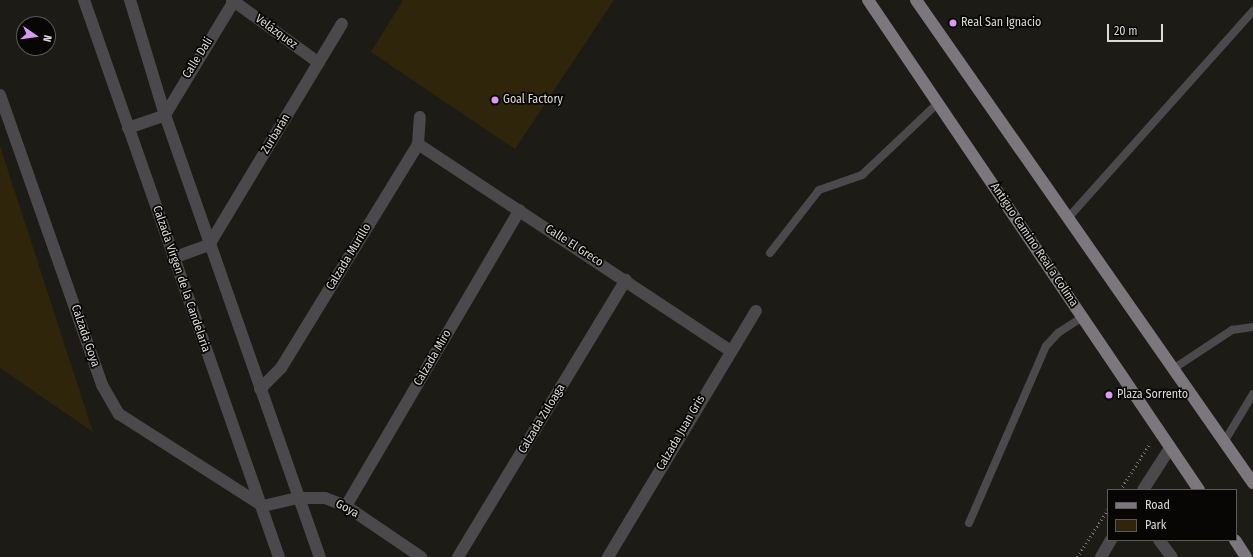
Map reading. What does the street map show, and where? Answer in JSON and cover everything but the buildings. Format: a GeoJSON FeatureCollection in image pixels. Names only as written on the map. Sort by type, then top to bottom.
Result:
{"type":"FeatureCollection","features":[{"type":"Feature","properties":{"kind":"main road","name":"Antiguo Camino Real a Colima"},"geometry":{"type":"LineString","coordinates":[[868,0],[939,102],[1170,448],[1199,489]]}},
{"type":"Feature","properties":{"kind":"main road"},"geometry":{"type":"LineString","coordinates":[[916,0],[1253,483]]}},
{"type":"Feature","properties":{"kind":"main road"},"geometry":{"type":"LineString","coordinates":[[1236,541],[1246,557]]}},
{"type":"Feature","properties":{"kind":"street","name":"Calzada Virgen de la Candelaria"},"geometry":{"type":"LineString","coordinates":[[84,0],[173,258],[263,506],[279,557]]}},
{"type":"Feature","properties":{"kind":"street"},"geometry":{"type":"LineString","coordinates":[[130,0],[165,115],[209,245],[320,557]]}},
{"type":"Feature","properties":{"kind":"street","name":"Calle Dali"},"geometry":{"type":"LineString","coordinates":[[165,115],[233,1]]}},
{"type":"Feature","properties":{"kind":"street","name":"Velázquez"},"geometry":{"type":"LineString","coordinates":[[233,1],[319,63]]}},
{"type":"Feature","properties":{"kind":"street","name":"Zurbarán"},"geometry":{"type":"LineString","coordinates":[[209,245],[342,24]]}},
{"type":"Feature","properties":{"kind":"street","name":"Calzada Goya"},"geometry":{"type":"LineString","coordinates":[[0,95],[102,385],[119,414],[263,506]]}},
{"type":"Feature","properties":{"kind":"street"},"geometry":{"type":"LineString","coordinates":[[128,128],[165,115]]}},
{"type":"Feature","properties":{"kind":"street","name":"Calzada Murillo"},"geometry":{"type":"LineString","coordinates":[[260,389],[281,368],[418,144],[420,117]]}},
{"type":"Feature","properties":{"kind":"street","name":"Calle El Greco"},"geometry":{"type":"LineString","coordinates":[[418,144],[626,280],[729,350]]}},
{"type":"Feature","properties":{"kind":"street","name":"Calzada Miro"},"geometry":{"type":"LineString","coordinates":[[346,506],[520,210]]}},
{"type":"Feature","properties":{"kind":"street"},"geometry":{"type":"LineString","coordinates":[[173,258],[209,245]]}},
{"type":"Feature","properties":{"kind":"street","name":"Calzada Zuloaga"},"geometry":{"type":"LineString","coordinates":[[458,557],[626,280]]}},
{"type":"Feature","properties":{"kind":"street","name":"Calzada Juan Gris"},"geometry":{"type":"LineString","coordinates":[[608,557],[729,350],[756,311]]}},
{"type":"Feature","properties":{"kind":"street"},"geometry":{"type":"LineString","coordinates":[[1144,489],[1170,448]]}},
{"type":"Feature","properties":{"kind":"street","name":"Goya"},"geometry":{"type":"LineString","coordinates":[[263,506],[299,498],[325,498],[346,506],[421,557]]}},
{"type":"Feature","properties":{"kind":"street"},"geometry":{"type":"LineString","coordinates":[[1101,557],[1110,541]]}},
{"type":"Feature","properties":{"kind":"street"},"geometry":{"type":"LineString","coordinates":[[1160,541],[1172,557]]}},
{"type":"Feature","properties":{"kind":"lane"},"geometry":{"type":"LineString","coordinates":[[1068,218],[1253,11]]}},
{"type":"Feature","properties":{"kind":"lane"},"geometry":{"type":"LineString","coordinates":[[770,253],[819,190],[862,175],[939,102]]}},
{"type":"Feature","properties":{"kind":"lane"},"geometry":{"type":"LineString","coordinates":[[969,523],[1046,346],[1058,333],[1083,318]]}},
{"type":"Feature","properties":{"kind":"lane"},"geometry":{"type":"LineString","coordinates":[[1173,369],[1232,330],[1253,327]]}},
{"type":"Feature","properties":{"kind":"lane"},"geometry":{"type":"LineString","coordinates":[[1224,442],[1253,394]]}},
{"type":"Feature","properties":{"kind":"path"},"geometry":{"type":"LineString","coordinates":[[1121,489],[1158,430]]}},
{"type":"Feature","properties":{"kind":"path"},"geometry":{"type":"LineString","coordinates":[[1077,557],[1107,511]]}},
{"type":"Feature","properties":{"kind":"green space","name":"Goal Factory"},"geometry":{"type":"Polygon","coordinates":[[[403,0],[614,0],[515,149],[371,52],[403,0]]]}},
{"type":"Feature","properties":{"kind":"green space"},"geometry":{"type":"Polygon","coordinates":[[[0,146],[93,432],[0,368],[0,146]]]}},
{"type":"Feature","properties":{"kind":"place","name":"Real San Ignacio"},"geometry":{"type":"Point","coordinates":[953,23]}},
{"type":"Feature","properties":{"kind":"place","name":"Goal Factory"},"geometry":{"type":"Point","coordinates":[495,100]}},
{"type":"Feature","properties":{"kind":"place","name":"Plaza Sorrento"},"geometry":{"type":"Point","coordinates":[1109,395]}}]}
